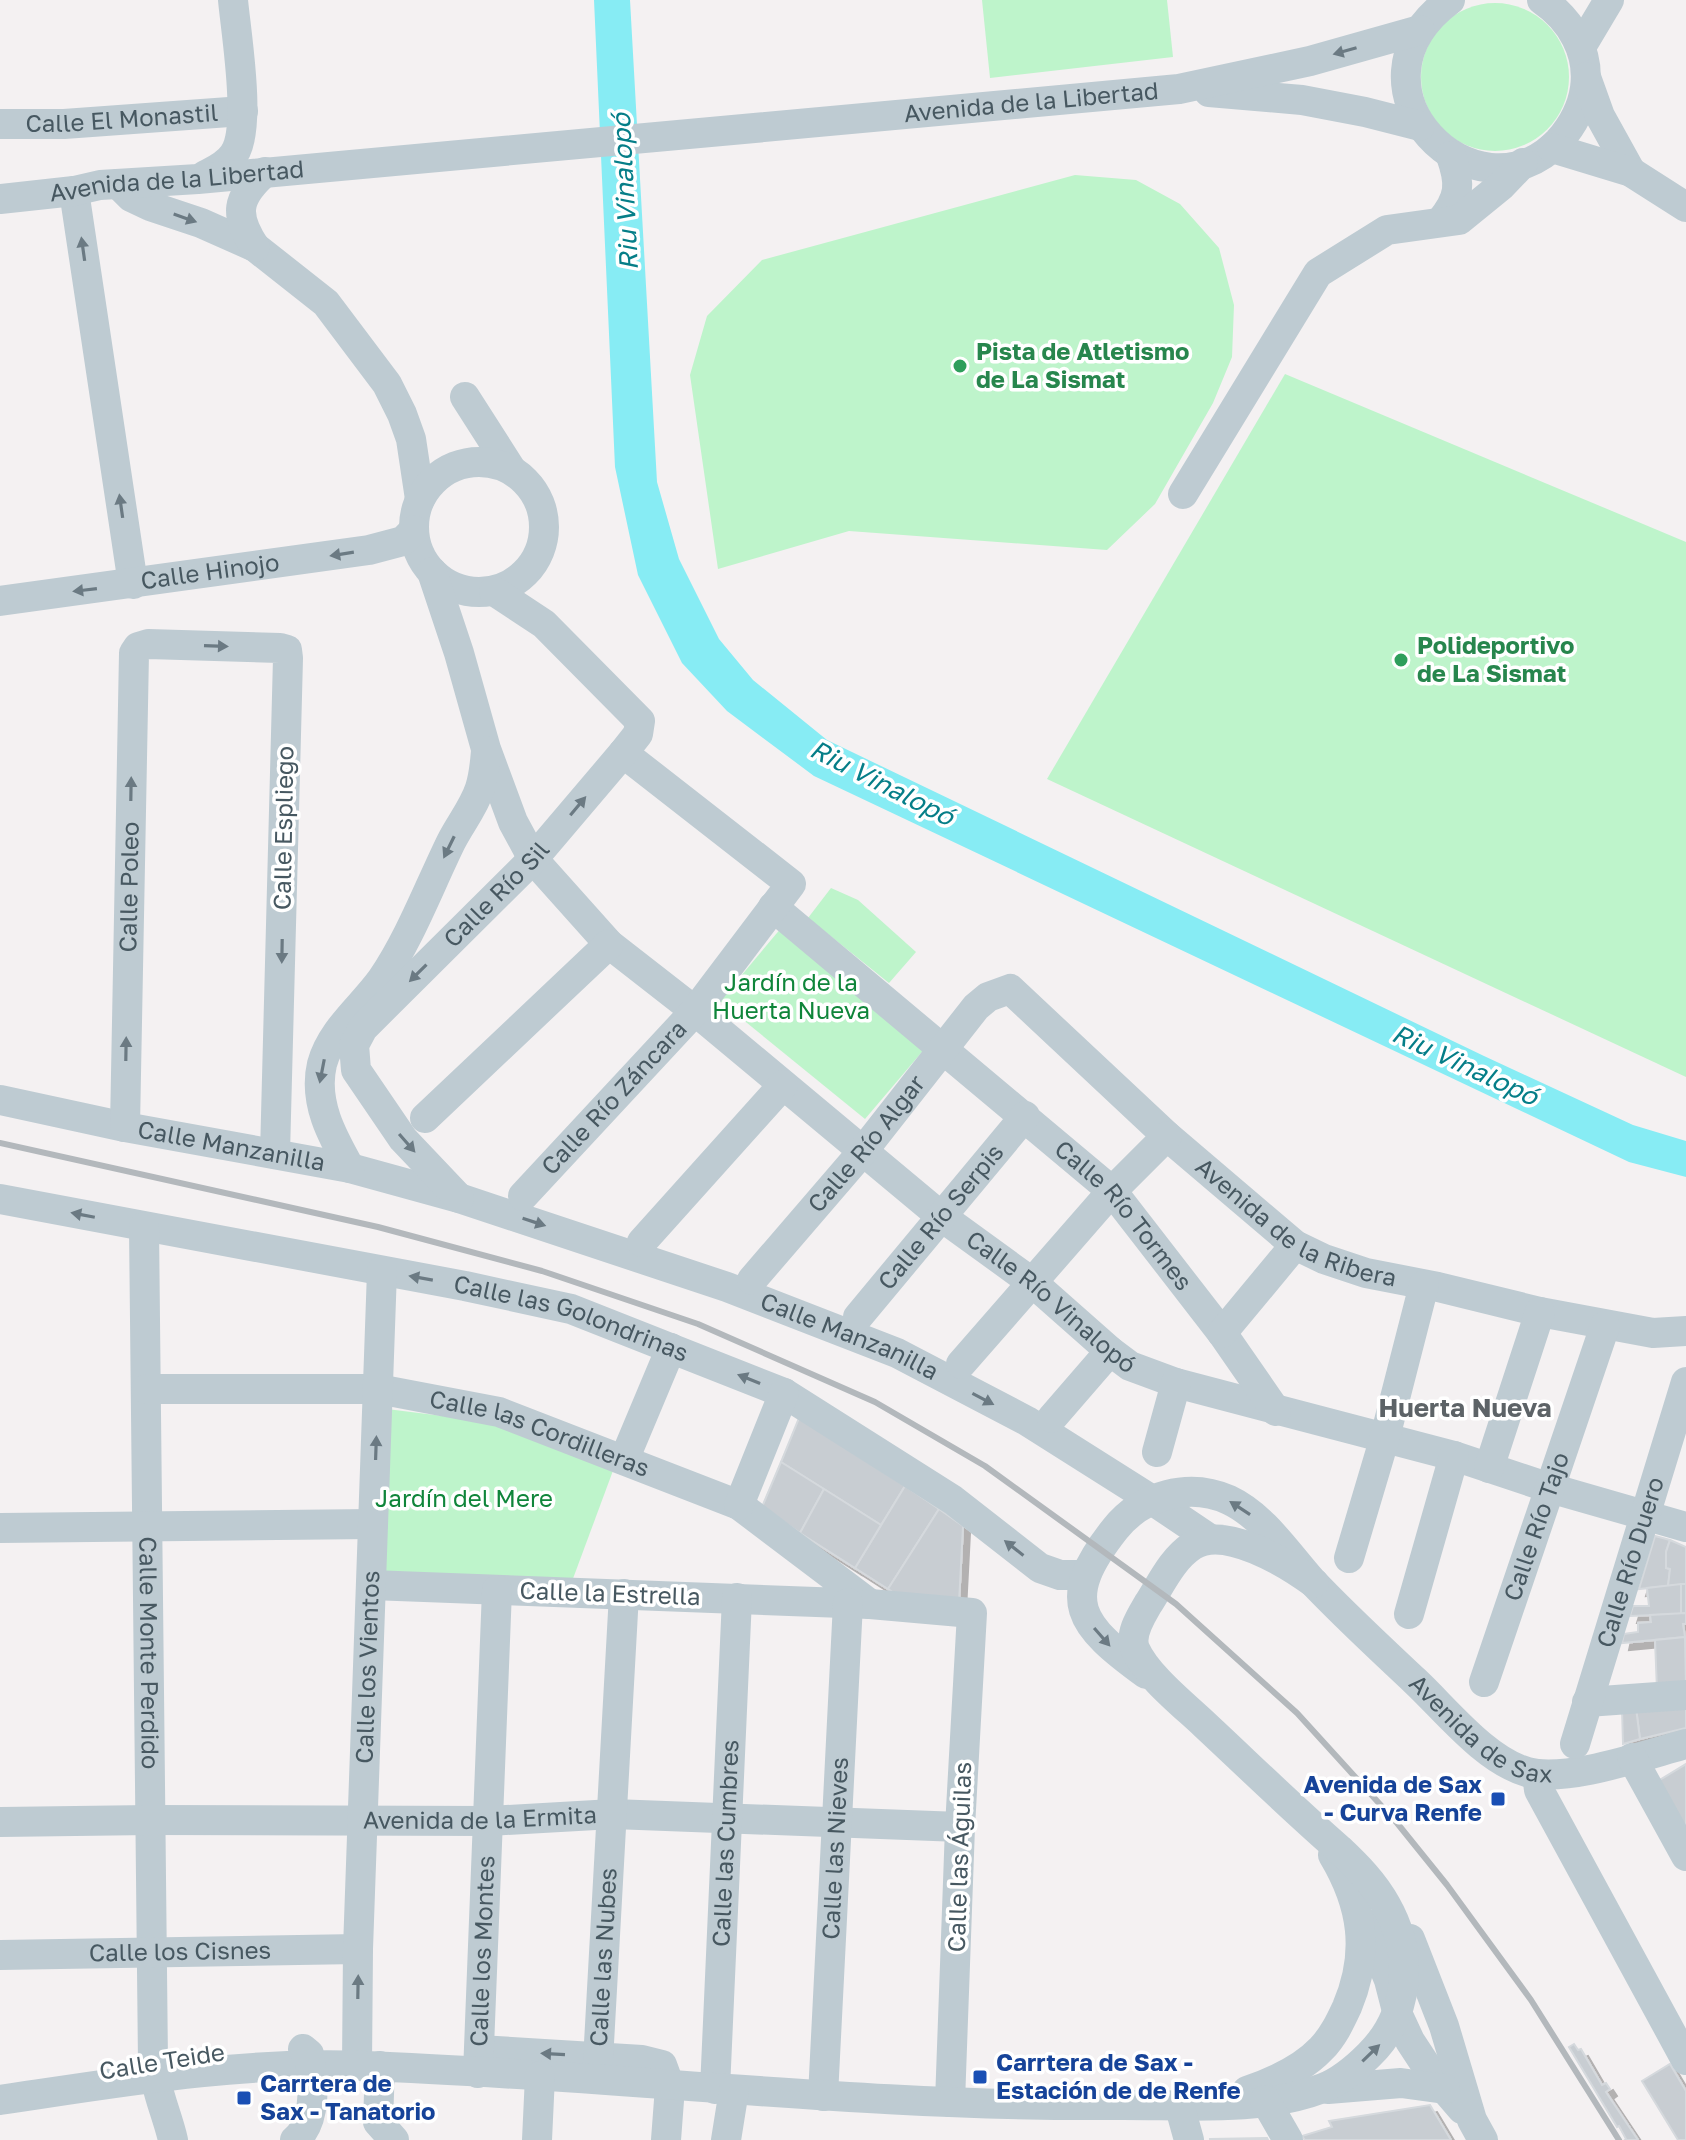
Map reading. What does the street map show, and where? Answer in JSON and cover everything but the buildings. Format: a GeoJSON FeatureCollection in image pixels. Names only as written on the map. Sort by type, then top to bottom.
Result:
{"type":"FeatureCollection","features":[{"type":"Feature","properties":{"kind":"street"},"geometry":{"type":"LineString","coordinates":[[198,179],[221,167],[234,154],[240,141],[243,111],[233,0]]}},
{"type":"Feature","properties":{"kind":"street"},"geometry":{"type":"LineString","coordinates":[[1542,0],[1571,26],[1600,116],[1631,172]]}},
{"type":"Feature","properties":{"kind":"street"},"geometry":{"type":"LineString","coordinates":[[1434,11],[1409,52],[1406,78],[1410,103],[1420,126],[1434,143],[1451,156],[1474,165],[1499,167],[1523,163],[1552,148],[1571,128],[1582,104],[1584,62],[1609,0]]}},
{"type":"Feature","properties":{"kind":"street","name":"Avenida de la Libertad"},"geometry":{"type":"LineString","coordinates":[[0,199],[97,186],[198,179],[300,167],[1179,89],[1310,61],[1434,11]]}},
{"type":"Feature","properties":{"kind":"street","name":"Avenida de la Libertad"},"geometry":{"type":"LineString","coordinates":[[1179,89],[1302,100],[1420,126]]}},
{"type":"Feature","properties":{"kind":"street"},"geometry":{"type":"LineString","coordinates":[[243,111],[255,141],[263,151],[300,167]]}},
{"type":"Feature","properties":{"kind":"street","name":"Calle El Monastil"},"geometry":{"type":"LineString","coordinates":[[0,124],[64,124],[243,111]]}},
{"type":"Feature","properties":{"kind":"street"},"geometry":{"type":"LineString","coordinates":[[1552,148],[1631,172],[1686,207]]}},
{"type":"Feature","properties":{"kind":"street"},"geometry":{"type":"LineString","coordinates":[[1441,221],[1456,203],[1458,175],[1451,156]]}},
{"type":"Feature","properties":{"kind":"street"},"geometry":{"type":"LineString","coordinates":[[1183,494],[1318,273],[1387,230],[1459,220],[1502,185],[1523,163]]}},
{"type":"Feature","properties":{"kind":"street"},"geometry":{"type":"LineString","coordinates":[[255,247],[240,219],[242,205],[253,183],[265,172]]}},
{"type":"Feature","properties":{"kind":"street"},"geometry":{"type":"LineString","coordinates":[[0,181],[97,186],[201,223],[255,247],[326,303],[387,384],[411,439],[422,455],[457,466],[497,463],[528,482],[539,500],[545,520],[543,541],[536,561],[534,589],[544,624]]}},
{"type":"Feature","properties":{"kind":"street"},"geometry":{"type":"LineString","coordinates":[[97,186],[133,584]]}},
{"type":"Feature","properties":{"kind":"street"},"geometry":{"type":"LineString","coordinates":[[511,469],[465,397],[470,441],[457,466],[432,482],[420,499],[415,514],[417,545],[432,572],[446,584],[464,591],[488,592],[544,624]]}},
{"type":"Feature","properties":{"kind":"street"},"geometry":{"type":"LineString","coordinates":[[411,439],[420,499]]}},
{"type":"Feature","properties":{"kind":"street","name":"Calle Hinojo"},"geometry":{"type":"LineString","coordinates":[[0,601],[369,550],[403,541],[414,530]]}},
{"type":"Feature","properties":{"kind":"street"},"geometry":{"type":"LineString","coordinates":[[454,642],[462,614],[474,598],[511,585],[536,561]]}},
{"type":"Feature","properties":{"kind":"street","name":"Calle Río Vinalopó"},"geometry":{"type":"LineString","coordinates":[[432,572],[486,749],[513,822],[533,859],[609,944],[695,1011],[942,1217],[1033,1283],[1110,1351],[1130,1366],[1176,1383],[1454,1456],[1550,1488],[1686,1527]]}},
{"type":"Feature","properties":{"kind":"street","name":"Calle Río Sil"},"geometry":{"type":"LineString","coordinates":[[363,1028],[533,859],[638,734],[640,721],[544,624]]}},
{"type":"Feature","properties":{"kind":"street","name":"Calle Espliego"},"geometry":{"type":"LineString","coordinates":[[138,647],[148,644],[287,650],[275,1154]]}},
{"type":"Feature","properties":{"kind":"street","name":"Calle Poleo"},"geometry":{"type":"LineString","coordinates":[[125,1127],[134,653],[138,647]]}},
{"type":"Feature","properties":{"kind":"street"},"geometry":{"type":"LineString","coordinates":[[350,1168],[323,1112],[319,1088],[322,1064],[340,1030],[385,975],[480,788],[486,749]]}},
{"type":"Feature","properties":{"kind":"street"},"geometry":{"type":"LineString","coordinates":[[623,753],[782,896]]}},
{"type":"Feature","properties":{"kind":"street"},"geometry":{"type":"LineString","coordinates":[[469,810],[496,811],[513,822]]}},
{"type":"Feature","properties":{"kind":"street","name":"Calle Río Záncara"},"geometry":{"type":"LineString","coordinates":[[523,1196],[695,1011],[782,896]]}},
{"type":"Feature","properties":{"kind":"street","name":"Calle Río Tormes"},"geometry":{"type":"LineString","coordinates":[[782,896],[942,1049],[1112,1191],[1222,1333],[1276,1411]]}},
{"type":"Feature","properties":{"kind":"street"},"geometry":{"type":"LineString","coordinates":[[425,1118],[609,944]]}},
{"type":"Feature","properties":{"kind":"street","name":"Avenida de la Ribera"},"geometry":{"type":"LineString","coordinates":[[976,1007],[988,997],[1010,989],[1167,1136],[1295,1245],[1324,1259],[1366,1273],[1605,1326],[1653,1333],[1686,1331]]}},
{"type":"Feature","properties":{"kind":"street","name":"Calle Río Algar"},"geometry":{"type":"LineString","coordinates":[[752,1280],[863,1151],[976,1007]]}},
{"type":"Feature","properties":{"kind":"street","name":"Calle Manzanilla"},"geometry":{"type":"LineString","coordinates":[[363,1028],[354,1045],[356,1070],[403,1139],[459,1198]]}},
{"type":"Feature","properties":{"kind":"street"},"geometry":{"type":"LineString","coordinates":[[642,1242],[783,1085]]}},
{"type":"Feature","properties":{"kind":"street","name":"Calle Manzanilla"},"geometry":{"type":"LineString","coordinates":[[0,1100],[125,1127],[350,1168],[459,1198],[727,1287],[897,1353],[1027,1421],[1210,1539]]}},
{"type":"Feature","properties":{"kind":"street","name":"Calle Río Serpis"},"geometry":{"type":"LineString","coordinates":[[858,1317],[1025,1116]]}},
{"type":"Feature","properties":{"kind":"street"},"geometry":{"type":"LineString","coordinates":[[961,1364],[1112,1191],[1167,1136]]}},
{"type":"Feature","properties":{"kind":"street","name":"Calle las Golondrinas"},"geometry":{"type":"LineString","coordinates":[[0,1199],[533,1299],[571,1309],[784,1393],[953,1500],[1040,1568],[1060,1575],[1084,1575]]}},
{"type":"Feature","properties":{"kind":"street","name":"Calle Monte Perdido"},"geometry":{"type":"LineString","coordinates":[[144,1227],[151,1954],[155,2078],[173,2140]]}},
{"type":"Feature","properties":{"kind":"street"},"geometry":{"type":"LineString","coordinates":[[1222,1333],[1295,1245]]}},
{"type":"Feature","properties":{"kind":"street","name":"Calle los Vientos"},"geometry":{"type":"LineString","coordinates":[[382,1271],[358,1949],[369,2066],[378,2122],[394,2140]]}},
{"type":"Feature","properties":{"kind":"street"},"geometry":{"type":"LineString","coordinates":[[1349,1558],[1385,1437],[1424,1285]]}},
{"type":"Feature","properties":{"kind":"street"},"geometry":{"type":"LineString","coordinates":[[1489,1468],[1540,1312]]}},
{"type":"Feature","properties":{"kind":"street","name":"Calle Río Tajo"},"geometry":{"type":"LineString","coordinates":[[1484,1682],[1605,1326]]}},
{"type":"Feature","properties":{"kind":"street"},"geometry":{"type":"LineString","coordinates":[[624,1460],[671,1348]]}},
{"type":"Feature","properties":{"kind":"street"},"geometry":{"type":"LineString","coordinates":[[1052,1418],[1110,1351]]}},
{"type":"Feature","properties":{"kind":"street","name":"Calle Río Duero"},"geometry":{"type":"LineString","coordinates":[[1575,1744],[1686,1382]]}},
{"type":"Feature","properties":{"kind":"street"},"geometry":{"type":"LineString","coordinates":[[1157,1452],[1176,1383]]}},
{"type":"Feature","properties":{"kind":"street","name":"Calle las Cordilleras"},"geometry":{"type":"LineString","coordinates":[[146,1389],[378,1389],[499,1412],[739,1505],[859,1603]]}},
{"type":"Feature","properties":{"kind":"street"},"geometry":{"type":"LineString","coordinates":[[739,1505],[784,1393]]}},
{"type":"Feature","properties":{"kind":"street"},"geometry":{"type":"LineString","coordinates":[[1409,1614],[1454,1456]]}},
{"type":"Feature","properties":{"kind":"street"},"geometry":{"type":"LineString","coordinates":[[1314,1583],[1264,1527],[1230,1501],[1207,1493],[1188,1491],[1152,1500],[1121,1521],[1084,1575],[1083,1608],[1088,1620],[1115,1651],[1173,1695],[1362,1871],[1408,1933],[1444,2026],[1452,2084]]}},
{"type":"Feature","properties":{"kind":"street"},"geometry":{"type":"LineString","coordinates":[[0,1528],[373,1524]]}},
{"type":"Feature","properties":{"kind":"street"},"geometry":{"type":"LineString","coordinates":[[1173,1695],[1135,1650],[1136,1628],[1174,1563],[1191,1546],[1210,1539],[1237,1543],[1271,1555],[1314,1583]]}},
{"type":"Feature","properties":{"kind":"street","name":"Avenida de Sax"},"geometry":{"type":"LineString","coordinates":[[1314,1583],[1494,1755],[1510,1766],[1537,1774],[1570,1773],[1686,1744]]}},
{"type":"Feature","properties":{"kind":"street","name":"Calle la Estrella"},"geometry":{"type":"LineString","coordinates":[[371,1585],[859,1603],[972,1613]]}},
{"type":"Feature","properties":{"kind":"street","name":"Calle los Montes"},"geometry":{"type":"LineString","coordinates":[[478,2061],[497,1590]]}},
{"type":"Feature","properties":{"kind":"street","name":"Calle las Nubes"},"geometry":{"type":"LineString","coordinates":[[598,2068],[624,1594]]}},
{"type":"Feature","properties":{"kind":"street","name":"Calle las Cumbres"},"geometry":{"type":"LineString","coordinates":[[726,2140],[728,1817],[737,1598]]}},
{"type":"Feature","properties":{"kind":"street","name":"Calle las Nieves"},"geometry":{"type":"LineString","coordinates":[[823,2096],[839,1822],[859,1603]]}},
{"type":"Feature","properties":{"kind":"street","name":"Calle las Águilas"},"geometry":{"type":"LineString","coordinates":[[950,2102],[972,1613]]}},
{"type":"Feature","properties":{"kind":"street"},"geometry":{"type":"LineString","coordinates":[[1587,1702],[1686,1695]]}},
{"type":"Feature","properties":{"kind":"street"},"geometry":{"type":"LineString","coordinates":[[1632,1758],[1686,1856]]}},
{"type":"Feature","properties":{"kind":"street"},"geometry":{"type":"LineString","coordinates":[[1537,1774],[1539,1790],[1686,2060]]}},
{"type":"Feature","properties":{"kind":"street","name":"Avenida de la Ermita"},"geometry":{"type":"LineString","coordinates":[[0,1804],[150,1812],[489,1812],[613,1808],[728,1817],[960,1827]]}},
{"type":"Feature","properties":{"kind":"street","name":"Avenida de la Ermita"},"geometry":{"type":"LineString","coordinates":[[0,1822],[150,1812]]}},
{"type":"Feature","properties":{"kind":"street"},"geometry":{"type":"LineString","coordinates":[[1187,2104],[1245,2092],[1282,2076],[1321,2049],[1340,2022],[1359,1977],[1362,1940],[1356,1909],[1341,1867],[1316,1829]]}},
{"type":"Feature","properties":{"kind":"street"},"geometry":{"type":"LineString","coordinates":[[1356,1909],[1381,1959],[1398,2015]]}},
{"type":"Feature","properties":{"kind":"street"},"geometry":{"type":"LineString","coordinates":[[1321,2089],[1350,2073],[1369,2055],[1381,2043],[1398,2015],[1404,1961],[1389,1910]]}},
{"type":"Feature","properties":{"kind":"street","name":"Calle los Cisnes"},"geometry":{"type":"LineString","coordinates":[[0,1955],[358,1949]]}},
{"type":"Feature","properties":{"kind":"street"},"geometry":{"type":"LineString","coordinates":[[1340,2022],[1366,2013],[1398,2015],[1425,2027],[1445,2053],[1452,2084],[1477,2130]]}},
{"type":"Feature","properties":{"kind":"street"},"geometry":{"type":"LineString","coordinates":[[478,2061],[540,2076],[598,2068]]}},
{"type":"Feature","properties":{"kind":"street"},"geometry":{"type":"LineString","coordinates":[[0,2100],[261,2066],[369,2066],[478,2061],[598,2068],[670,2087],[1063,2105],[1231,2104],[1321,2089],[1401,2083],[1452,2084]]}},
{"type":"Feature","properties":{"kind":"street"},"geometry":{"type":"LineString","coordinates":[[295,2140],[309,2121],[311,2067]]}},
{"type":"Feature","properties":{"kind":"street"},"geometry":{"type":"LineString","coordinates":[[537,2140],[540,2076]]}},
{"type":"Feature","properties":{"kind":"street"},"geometry":{"type":"LineString","coordinates":[[0,2116],[155,2078]]}},
{"type":"Feature","properties":{"kind":"street","name":"Calle Teide"},"geometry":{"type":"LineString","coordinates":[[0,2086],[155,2078]]}},
{"type":"Feature","properties":{"kind":"street"},"geometry":{"type":"LineString","coordinates":[[666,2140],[670,2087]]}},
{"type":"Feature","properties":{"kind":"street"},"geometry":{"type":"LineString","coordinates":[[1265,2100],[1288,2140]]}},
{"type":"Feature","properties":{"kind":"street"},"geometry":{"type":"LineString","coordinates":[[1187,2104],[1189,2140]]}},
{"type":"Feature","properties":{"kind":"green space"},"geometry":{"type":"Polygon","coordinates":[[[982,0],[1167,0],[1173,57],[990,78],[982,0]]]}},
{"type":"Feature","properties":{"kind":"green space"},"geometry":{"type":"Polygon","coordinates":[[[1495,3],[1523,8],[1548,24],[1564,49],[1569,77],[1564,105],[1548,130],[1523,146],[1495,151],[1467,146],[1442,130],[1426,105],[1421,77],[1426,49],[1442,24],[1467,8],[1495,3]]]}},
{"type":"Feature","properties":{"kind":"green space","name":"Pista de Atletismo de La Sismat"},"geometry":{"type":"Polygon","coordinates":[[[1075,175],[1136,180],[1180,204],[1219,248],[1234,305],[1232,357],[1213,403],[1155,504],[1107,550],[849,531],[718,569],[690,375],[707,316],[762,260],[1075,175]]]}},
{"type":"Feature","properties":{"kind":"green space","name":"Polideportivo de La Sismat"},"geometry":{"type":"Polygon","coordinates":[[[1285,374],[1686,542],[1686,1077],[1047,779],[1285,374]]]}},
{"type":"Feature","properties":{"kind":"green space"},"geometry":{"type":"Polygon","coordinates":[[[831,888],[858,900],[916,952],[889,983],[808,918],[831,888]]]}},
{"type":"Feature","properties":{"kind":"green space","name":"Jardín de la Huerta Nueva"},"geometry":{"type":"Polygon","coordinates":[[[782,927],[927,1046],[865,1119],[720,1001],[782,927]]]}},
{"type":"Feature","properties":{"kind":"green space","name":"Jardín del Mere"},"geometry":{"type":"Polygon","coordinates":[[[387,1409],[499,1423],[614,1468],[571,1584],[381,1575],[387,1409]]]}},
{"type":"Feature","properties":{"kind":"water","name":"Riu Vinalopó"},"geometry":{"type":"Polygon","coordinates":[[[594,0],[630,0],[657,482],[679,559],[719,639],[753,680],[827,740],[1484,1056],[1633,1125],[1686,1141],[1686,1177],[1629,1162],[814,776],[727,711],[682,663],[638,575],[615,467],[594,0]]]}},
{"type":"Feature","properties":{"kind":"railway"},"geometry":{"type":"LineString","coordinates":[[0,1143],[378,1227],[542,1271],[698,1324],[875,1402],[985,1466],[1176,1604],[1297,1713],[1397,1823],[1447,1885],[1531,2000],[1619,2140]]}},
{"type":"Feature","properties":{"kind":"place","name":"Pista de Atletismo de La Sismat"},"geometry":{"type":"Point","coordinates":[960,366]}},
{"type":"Feature","properties":{"kind":"place","name":"Polideportivo de La Sismat"},"geometry":{"type":"Point","coordinates":[1401,660]}},
{"type":"Feature","properties":{"kind":"place","name":"Avenida de Sax - Curva Renfe"},"geometry":{"type":"Point","coordinates":[1498,1799]}},
{"type":"Feature","properties":{"kind":"place","name":"Carrtera de Sax - Estación de de Renfe"},"geometry":{"type":"Point","coordinates":[980,2077]}},
{"type":"Feature","properties":{"kind":"place","name":"Carrtera de Sax - Tanatorio"},"geometry":{"type":"Point","coordinates":[244,2098]}},
{"type":"Feature","properties":{"kind":"district","name":"Huerta Nueva"},"geometry":{"type":"Point","coordinates":[1465,1408]}}]}
